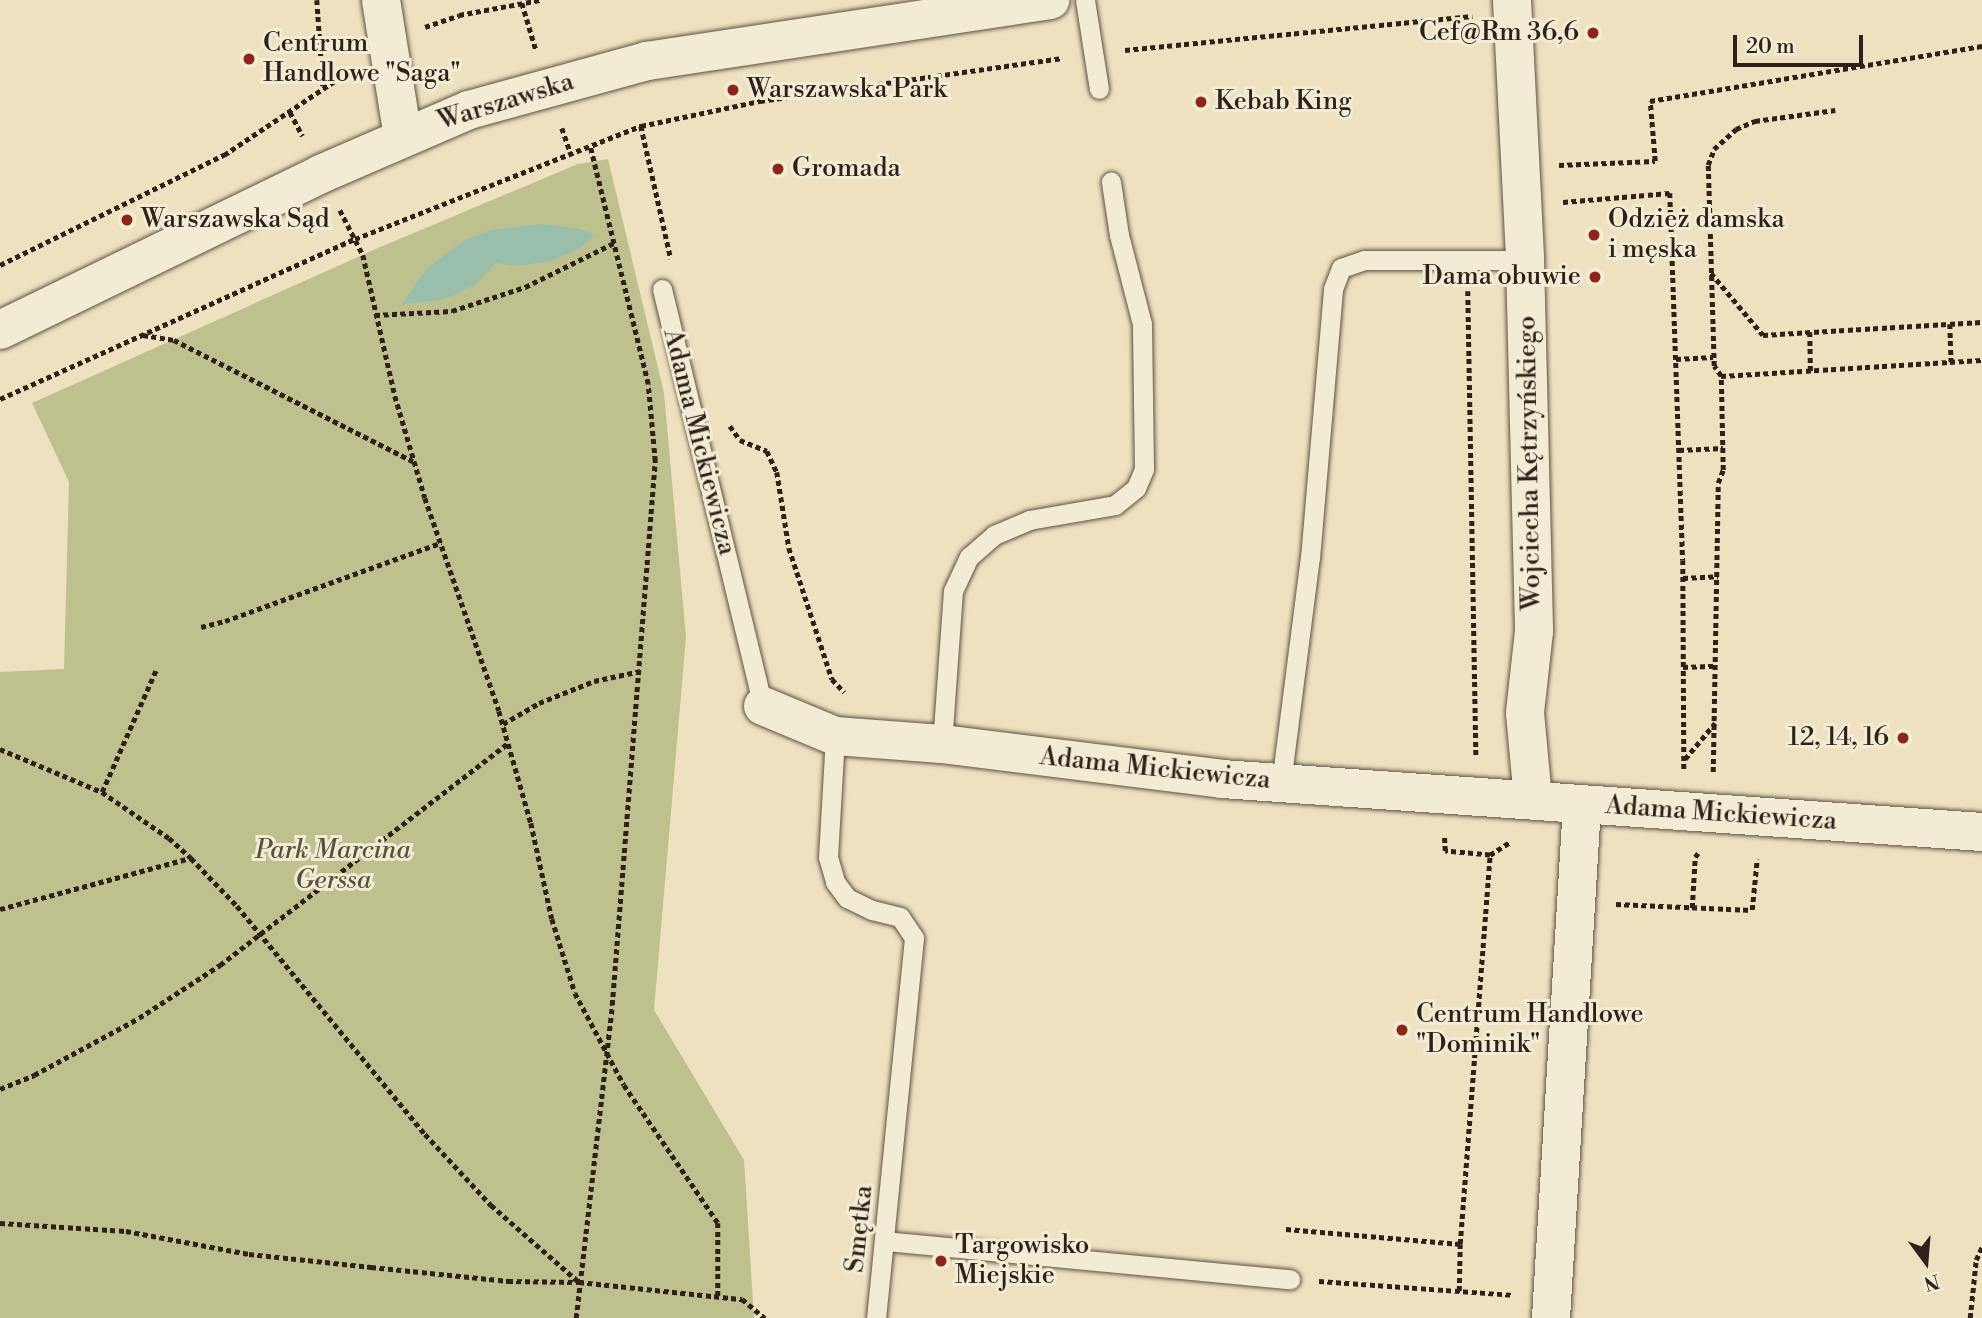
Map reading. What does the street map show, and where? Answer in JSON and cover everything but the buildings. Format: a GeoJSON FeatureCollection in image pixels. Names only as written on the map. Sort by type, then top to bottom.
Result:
{"type":"FeatureCollection","features":[{"type":"Feature","properties":{"kind":"street"},"geometry":{"type":"LineString","coordinates":[[381,0],[403,137]]}},
{"type":"Feature","properties":{"kind":"street","name":"Warszawska"},"geometry":{"type":"LineString","coordinates":[[0,330],[321,174],[469,110],[647,61],[1051,0]]}},
{"type":"Feature","properties":{"kind":"street","name":"Wojciecha Kętrzyńskiego"},"geometry":{"type":"LineString","coordinates":[[1513,6],[1525,260],[1535,631],[1525,713],[1533,800]]}},
{"type":"Feature","properties":{"kind":"street","name":"Adama Mickiewicza"},"geometry":{"type":"LineString","coordinates":[[763,706],[835,736],[942,744],[1222,779],[1982,832]]}},
{"type":"Feature","properties":{"kind":"street"},"geometry":{"type":"LineString","coordinates":[[1551,1308],[1583,805]]}},
{"type":"Feature","properties":{"kind":"lane"},"geometry":{"type":"LineString","coordinates":[[1085,0],[1099,89]]}},
{"type":"Feature","properties":{"kind":"lane"},"geometry":{"type":"LineString","coordinates":[[942,744],[953,592],[969,557],[994,535],[1030,520],[1115,505],[1136,488],[1144,469],[1142,324],[1119,235],[1111,182]]}},
{"type":"Feature","properties":{"kind":"lane"},"geometry":{"type":"LineString","coordinates":[[1281,783],[1310,558],[1333,289],[1341,268],[1364,260],[1525,260]]}},
{"type":"Feature","properties":{"kind":"lane","name":"Adama Mickiewicza"},"geometry":{"type":"LineString","coordinates":[[662,289],[763,706]]}},
{"type":"Feature","properties":{"kind":"lane","name":"Smętka"},"geometry":{"type":"LineString","coordinates":[[835,736],[828,857],[835,882],[847,898],[872,910],[900,917],[914,938],[896,1146],[876,1318]]}},
{"type":"Feature","properties":{"kind":"lane"},"geometry":{"type":"LineString","coordinates":[[885,1241],[1290,1279]]}},
{"type":"Feature","properties":{"kind":"path"},"geometry":{"type":"LineString","coordinates":[[317,0],[323,86]]}},
{"type":"Feature","properties":{"kind":"path"},"geometry":{"type":"LineString","coordinates":[[0,265],[225,155],[290,112],[323,86],[414,31],[459,16],[540,0]]}},
{"type":"Feature","properties":{"kind":"path"},"geometry":{"type":"LineString","coordinates":[[0,399],[355,239],[641,126],[760,102],[1092,53],[1513,6]]}},
{"type":"Feature","properties":{"kind":"path"},"geometry":{"type":"LineString","coordinates":[[1554,166],[1655,161],[1650,102],[1982,46]]}},
{"type":"Feature","properties":{"kind":"path"},"geometry":{"type":"LineString","coordinates":[[1713,781],[1718,483],[1723,470],[1723,448],[1721,376],[1714,366],[1713,357],[1708,165],[1714,149],[1737,129],[1755,121],[1835,110]]}},
{"type":"Feature","properties":{"kind":"path"},"geometry":{"type":"LineString","coordinates":[[641,126],[672,263]]}},
{"type":"Feature","properties":{"kind":"path"},"geometry":{"type":"LineString","coordinates":[[576,1318],[606,1052],[641,671],[655,460],[648,384],[590,146]]}},
{"type":"Feature","properties":{"kind":"path"},"geometry":{"type":"LineString","coordinates":[[321,174],[363,255],[375,316],[414,461],[503,724],[531,823],[552,919],[575,993],[624,1085],[718,1223],[718,1297]]}},
{"type":"Feature","properties":{"kind":"path"},"geometry":{"type":"LineString","coordinates":[[1555,202],[1670,193],[1683,578],[1685,778]]}},
{"type":"Feature","properties":{"kind":"path"},"geometry":{"type":"LineString","coordinates":[[375,316],[452,311],[525,287],[614,243]]}},
{"type":"Feature","properties":{"kind":"path"},"geometry":{"type":"LineString","coordinates":[[1466,761],[1476,755],[1477,738],[1468,292],[1481,261]]}},
{"type":"Feature","properties":{"kind":"path"},"geometry":{"type":"LineString","coordinates":[[621,275],[634,272]]}},
{"type":"Feature","properties":{"kind":"path"},"geometry":{"type":"LineString","coordinates":[[1711,272],[1763,335],[1982,322]]}},
{"type":"Feature","properties":{"kind":"path"},"geometry":{"type":"LineString","coordinates":[[1950,324],[1951,362]]}},
{"type":"Feature","properties":{"kind":"path"},"geometry":{"type":"LineString","coordinates":[[1810,332],[1811,371]]}},
{"type":"Feature","properties":{"kind":"path"},"geometry":{"type":"LineString","coordinates":[[141,335],[174,340],[414,461]]}},
{"type":"Feature","properties":{"kind":"path"},"geometry":{"type":"LineString","coordinates":[[1675,359],[1713,357]]}},
{"type":"Feature","properties":{"kind":"path"},"geometry":{"type":"LineString","coordinates":[[1721,376],[1982,360]]}},
{"type":"Feature","properties":{"kind":"path"},"geometry":{"type":"LineString","coordinates":[[728,422],[740,440],[767,451],[777,472],[789,548],[832,679],[843,692],[853,695]]}},
{"type":"Feature","properties":{"kind":"path"},"geometry":{"type":"LineString","coordinates":[[1679,450],[1723,448]]}},
{"type":"Feature","properties":{"kind":"path"},"geometry":{"type":"LineString","coordinates":[[201,627],[225,621],[442,543]]}},
{"type":"Feature","properties":{"kind":"path"},"geometry":{"type":"LineString","coordinates":[[1683,578],[1717,576]]}},
{"type":"Feature","properties":{"kind":"path"},"geometry":{"type":"LineString","coordinates":[[1684,667],[1717,666]]}},
{"type":"Feature","properties":{"kind":"path"},"geometry":{"type":"LineString","coordinates":[[102,792],[156,670]]}},
{"type":"Feature","properties":{"kind":"path"},"geometry":{"type":"LineString","coordinates":[[503,724],[539,703],[594,681],[641,671]]}},
{"type":"Feature","properties":{"kind":"path"},"geometry":{"type":"LineString","coordinates":[[1684,760],[1716,722]]}},
{"type":"Feature","properties":{"kind":"path"},"geometry":{"type":"LineString","coordinates":[[0,1089],[34,1075],[139,1018],[220,965],[508,743]]}},
{"type":"Feature","properties":{"kind":"path"},"geometry":{"type":"LineString","coordinates":[[0,749],[102,792],[169,838],[191,858],[260,934],[425,1134],[491,1205],[579,1282]]}},
{"type":"Feature","properties":{"kind":"path"},"geometry":{"type":"LineString","coordinates":[[1687,848],[1700,849],[1695,857],[1692,908]]}},
{"type":"Feature","properties":{"kind":"path"},"geometry":{"type":"LineString","coordinates":[[1446,851],[1490,855],[1460,1244],[1459,1291]]}},
{"type":"Feature","properties":{"kind":"path"},"geometry":{"type":"LineString","coordinates":[[1607,904],[1752,910],[1757,854]]}},
{"type":"Feature","properties":{"kind":"path"},"geometry":{"type":"LineString","coordinates":[[0,909],[191,858]]}},
{"type":"Feature","properties":{"kind":"path"},"geometry":{"type":"LineString","coordinates":[[0,1223],[126,1231],[249,1254],[371,1267],[508,1281],[579,1282],[742,1299],[765,1318]]}},
{"type":"Feature","properties":{"kind":"path"},"geometry":{"type":"LineString","coordinates":[[1286,1229],[1460,1244]]}},
{"type":"Feature","properties":{"kind":"path"},"geometry":{"type":"LineString","coordinates":[[1970,1318],[1976,1260],[1982,1247]]}},
{"type":"Feature","properties":{"kind":"path"},"geometry":{"type":"LineString","coordinates":[[1290,1279],[1459,1291],[1551,1308]]}},
{"type":"Feature","properties":{"kind":"green space","name":"Park Marcina Gerssa"},"geometry":{"type":"Polygon","coordinates":[[[608,159],[664,393],[686,637],[654,1010],[744,1160],[754,1318],[0,1318],[0,672],[64,669],[69,482],[32,403],[378,248],[578,164],[608,159]]]}},
{"type":"Feature","properties":{"kind":"shaded area"},"geometry":{"type":"Polygon","coordinates":[[[542,224],[581,229],[595,235],[580,248],[552,261],[515,266],[496,263],[476,284],[455,295],[441,300],[402,304],[427,268],[463,241],[491,230],[542,224]]]}},
{"type":"Feature","properties":{"kind":"place","name":"Cef@Rm 36,6"},"geometry":{"type":"Point","coordinates":[1593,33]}},
{"type":"Feature","properties":{"kind":"place","name":"Centrum Handlowe \"Saga\""},"geometry":{"type":"Point","coordinates":[249,59]}},
{"type":"Feature","properties":{"kind":"place","name":"Warszawska Park"},"geometry":{"type":"Point","coordinates":[733,90]}},
{"type":"Feature","properties":{"kind":"place","name":"Kebab King"},"geometry":{"type":"Point","coordinates":[1201,102]}},
{"type":"Feature","properties":{"kind":"place","name":"Gromada"},"geometry":{"type":"Point","coordinates":[778,169]}},
{"type":"Feature","properties":{"kind":"place","name":"Warszawska Sąd"},"geometry":{"type":"Point","coordinates":[127,220]}},
{"type":"Feature","properties":{"kind":"place","name":"Odzież damska i męska"},"geometry":{"type":"Point","coordinates":[1594,235]}},
{"type":"Feature","properties":{"kind":"place","name":"Dama obuwie"},"geometry":{"type":"Point","coordinates":[1595,277]}},
{"type":"Feature","properties":{"kind":"place","name":"12, 14, 16"},"geometry":{"type":"Point","coordinates":[1903,738]}},
{"type":"Feature","properties":{"kind":"place","name":"Centrum Handlowe \"Dominik\""},"geometry":{"type":"Point","coordinates":[1402,1030]}},
{"type":"Feature","properties":{"kind":"place","name":"Targowisko Miejskie"},"geometry":{"type":"Point","coordinates":[941,1261]}}]}
